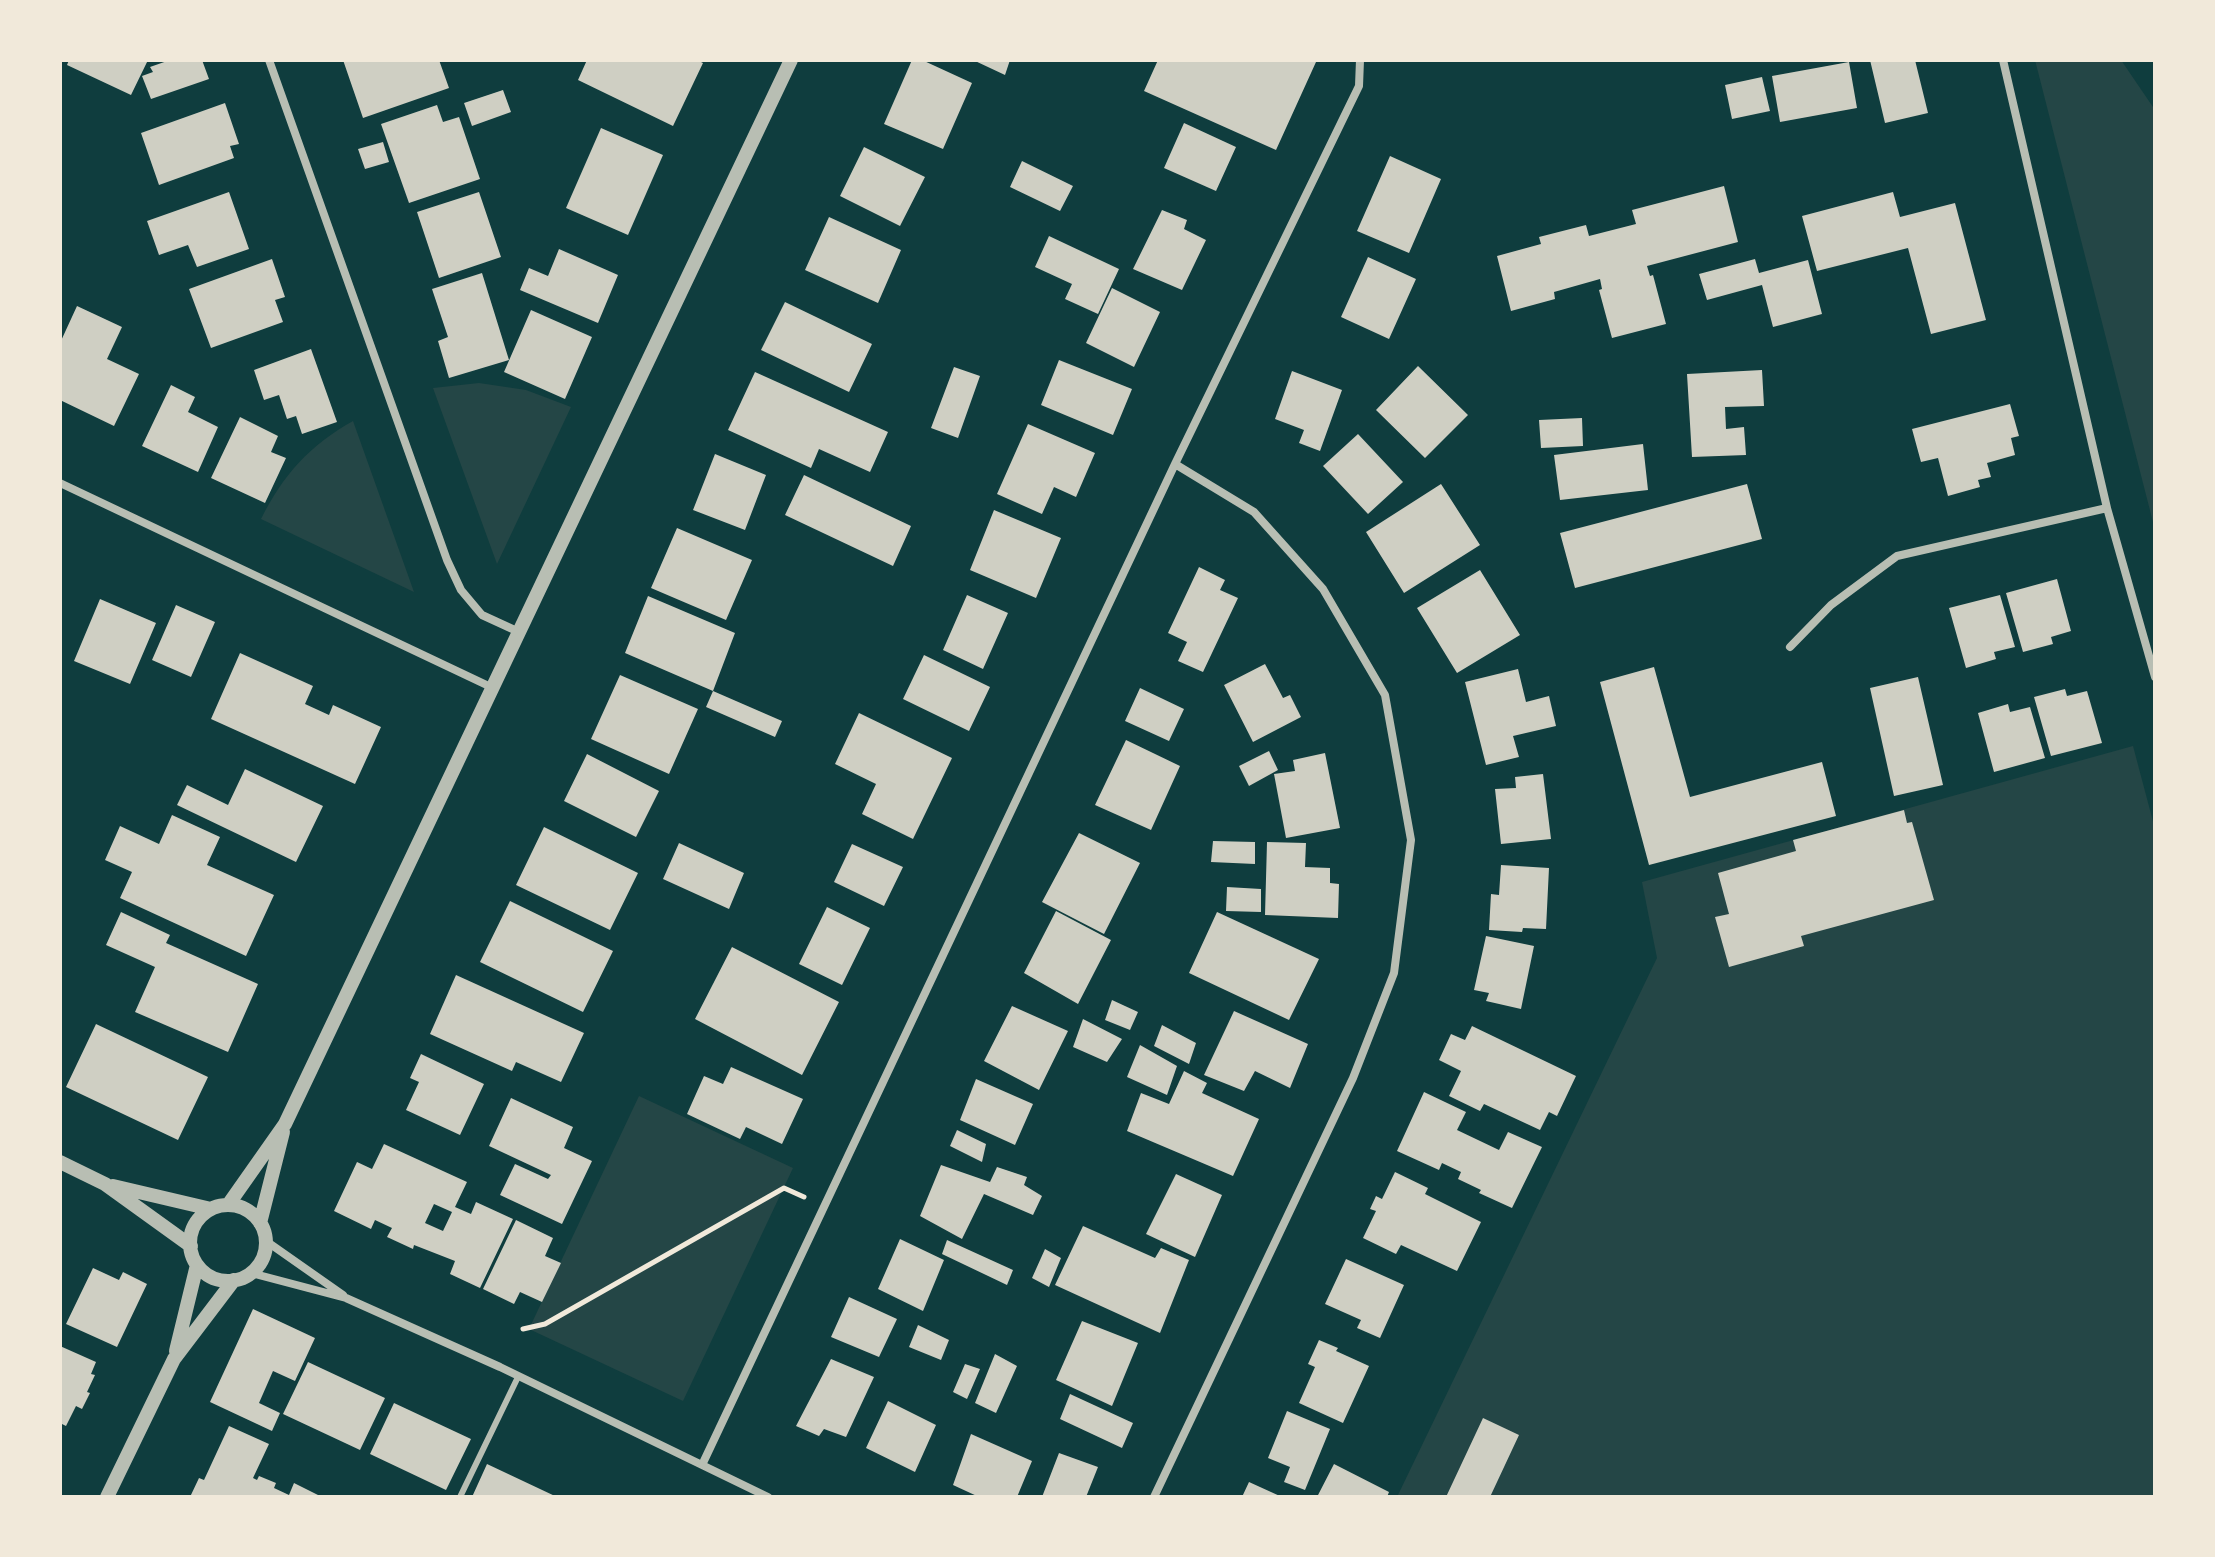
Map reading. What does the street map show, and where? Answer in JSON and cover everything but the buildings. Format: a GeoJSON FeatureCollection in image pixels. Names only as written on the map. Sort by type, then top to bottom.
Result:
{"type":"FeatureCollection","features":[{"type":"Feature","properties":{"kind":"street"},"geometry":{"type":"LineString","coordinates":[[228,1205],[285,1124],[791,60]]}},
{"type":"Feature","properties":{"kind":"street"},"geometry":{"type":"LineString","coordinates":[[702,1465],[1175,464],[1359,86],[1360,60]]}},
{"type":"Feature","properties":{"kind":"street"},"geometry":{"type":"LineString","coordinates":[[2003,60],[2107,508],[2155,677]]}},
{"type":"Feature","properties":{"kind":"street"},"geometry":{"type":"LineString","coordinates":[[270,61],[447,560],[461,590],[482,615],[519,632]]}},
{"type":"Feature","properties":{"kind":"street"},"geometry":{"type":"LineString","coordinates":[[1154,1497],[1353,1078],[1394,973],[1411,840],[1385,695],[1323,589],[1254,512],[1175,464]]}},
{"type":"Feature","properties":{"kind":"street"},"geometry":{"type":"LineString","coordinates":[[60,483],[493,688]]}},
{"type":"Feature","properties":{"kind":"street"},"geometry":{"type":"LineString","coordinates":[[1790,647],[1831,605],[1897,556],[2107,508]]}},
{"type":"Feature","properties":{"kind":"street"},"geometry":{"type":"LineString","coordinates":[[260,1223],[285,1124]]}},
{"type":"Feature","properties":{"kind":"street"},"geometry":{"type":"LineString","coordinates":[[60,1162],[105,1184],[191,1246]]}},
{"type":"Feature","properties":{"kind":"street"},"geometry":{"type":"LineString","coordinates":[[105,1184],[211,1209],[228,1205],[241,1207],[260,1223],[266,1241],[259,1264],[251,1273],[234,1280],[214,1278],[197,1265]]}},
{"type":"Feature","properties":{"kind":"street"},"geometry":{"type":"LineString","coordinates":[[174,1359],[197,1265],[191,1246],[195,1224],[211,1209]]}},
{"type":"Feature","properties":{"kind":"street"},"geometry":{"type":"LineString","coordinates":[[266,1241],[346,1298]]}},
{"type":"Feature","properties":{"kind":"street"},"geometry":{"type":"LineString","coordinates":[[251,1273],[346,1298],[768,1497]]}},
{"type":"Feature","properties":{"kind":"street"},"geometry":{"type":"LineString","coordinates":[[107,1497],[174,1359],[234,1280]]}},
{"type":"Feature","properties":{"kind":"lane"},"geometry":{"type":"LineString","coordinates":[[460,1497],[518,1377]]}},
{"type":"Feature","properties":{"kind":"path"},"geometry":{"type":"LineString","coordinates":[[523,1329],[545,1324],[784,1188]]}},
{"type":"Feature","properties":{"kind":"shaded area"},"geometry":{"type":"Polygon","coordinates":[[[2035,60],[2121,60],[2155,110],[2155,530],[2035,60]]]}},
{"type":"Feature","properties":{"kind":"shaded area"},"geometry":{"type":"Polygon","coordinates":[[[479,383],[526,390],[571,407],[497,564],[433,388],[479,383]]]}},
{"type":"Feature","properties":{"kind":"shaded area"},"geometry":{"type":"Polygon","coordinates":[[[353,421],[414,592],[261,519],[299,462],[324,440],[353,421]]]}},
{"type":"Feature","properties":{"kind":"shaded area"},"geometry":{"type":"Polygon","coordinates":[[[2133,746],[2155,829],[2155,1497],[1397,1497],[1657,958],[1642,882],[2133,746]]]}},
{"type":"Feature","properties":{"kind":"shaded area"},"geometry":{"type":"Polygon","coordinates":[[[639,1096],[793,1168],[683,1401],[529,1329],[639,1096]]]}}]}
